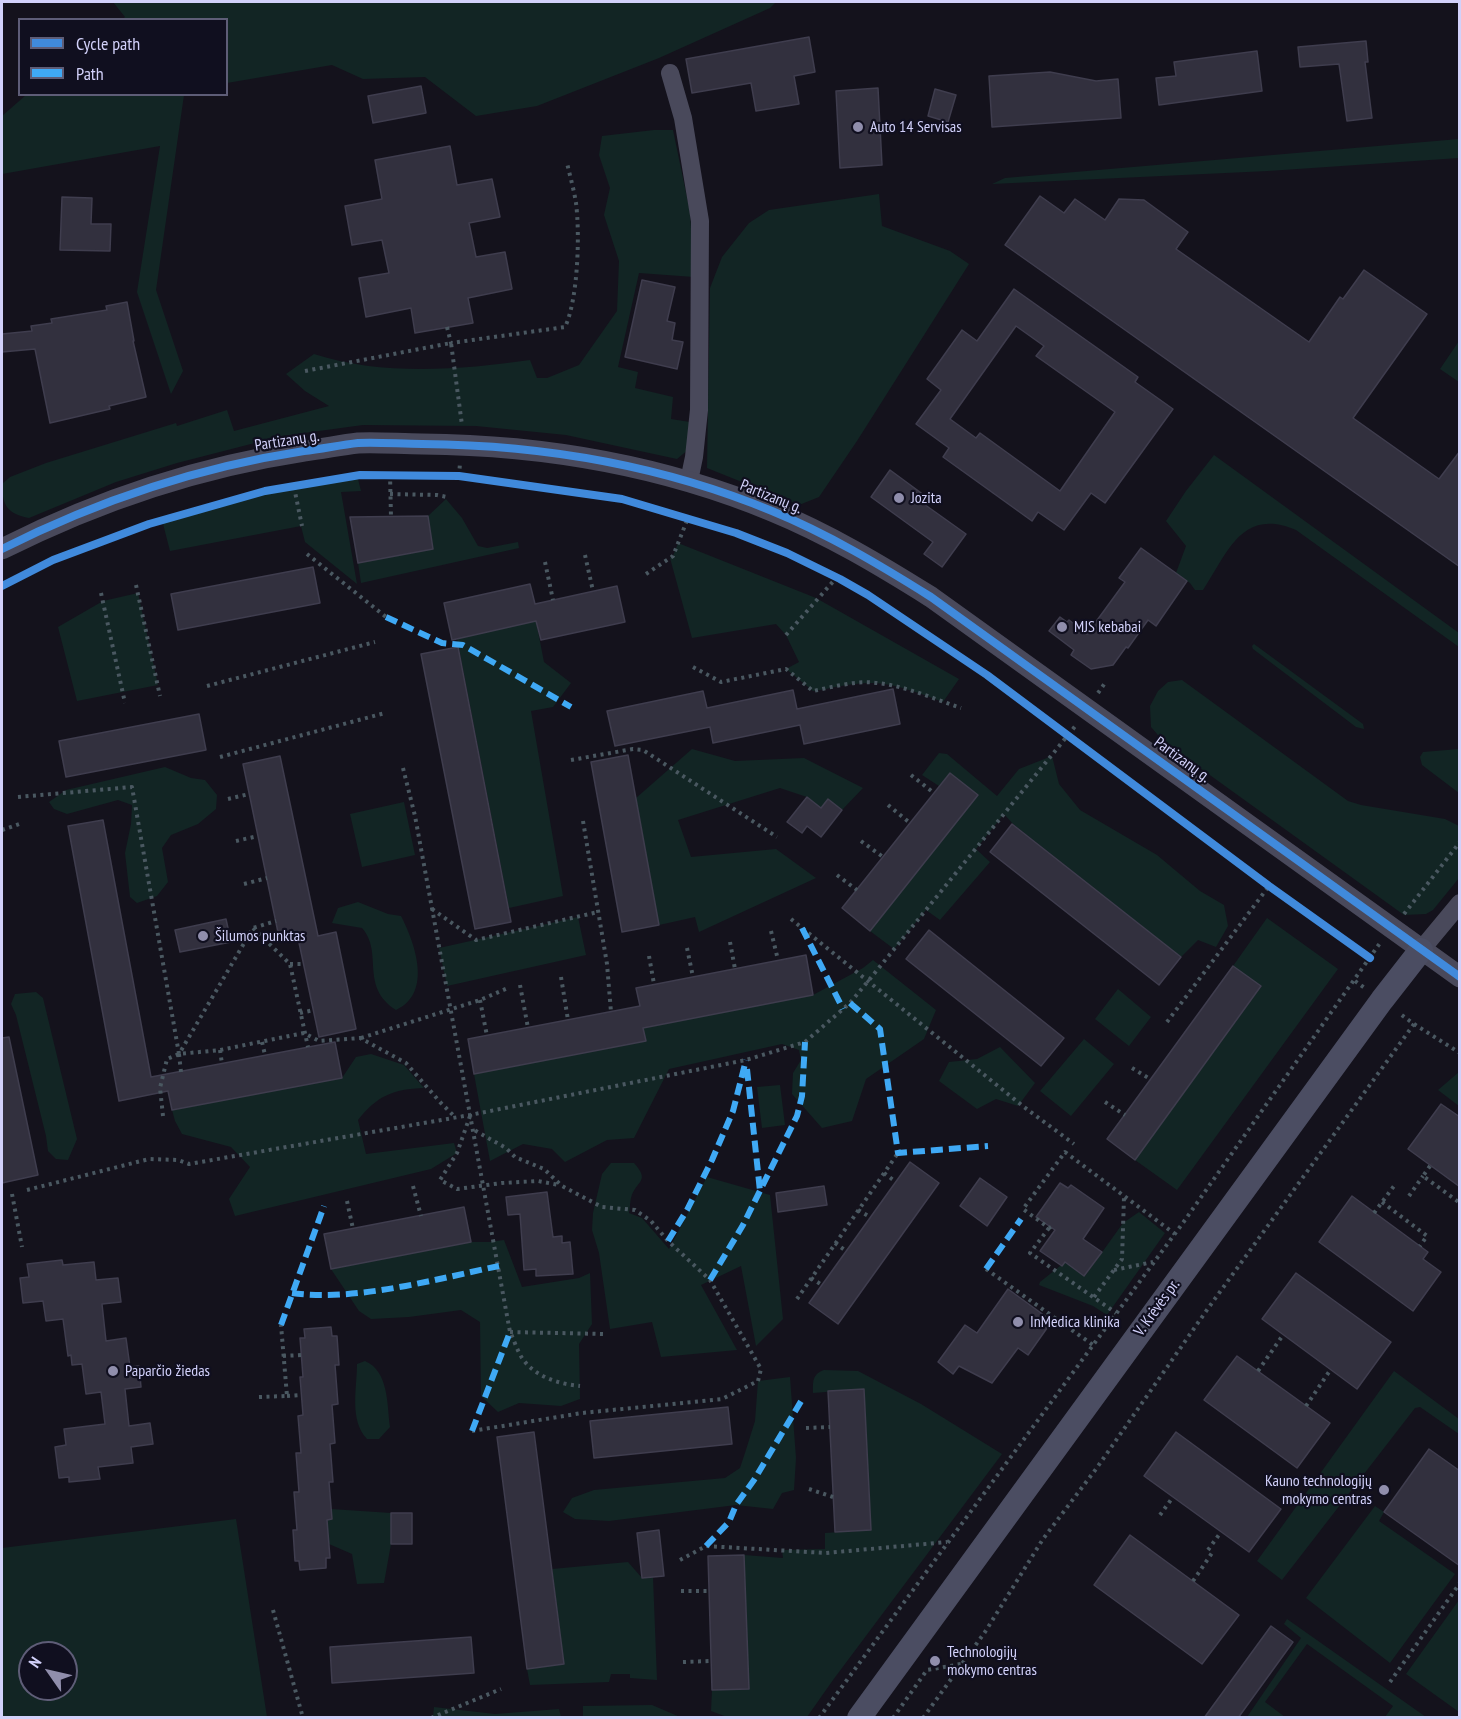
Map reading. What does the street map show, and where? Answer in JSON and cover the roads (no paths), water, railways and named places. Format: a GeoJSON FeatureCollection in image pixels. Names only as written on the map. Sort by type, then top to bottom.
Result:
{"type":"FeatureCollection","features":[{"type":"Feature","properties":{"kind":"main road","name":"V. Krėvės pr."},"geometry":{"type":"LineString","coordinates":[[859,1718],[1382,1000],[1421,950]]}},
{"type":"Feature","properties":{"kind":"street"},"geometry":{"type":"LineString","coordinates":[[670,73],[683,118],[700,221],[699,410],[694,457],[688,481]]}},
{"type":"Feature","properties":{"kind":"street","name":"Partizanų g."},"geometry":{"type":"LineString","coordinates":[[2,549],[34,533],[137,491],[223,466],[358,443],[461,444],[528,450],[597,460],[688,481],[772,511],[872,560],[941,603],[1460,977]]}},
{"type":"Feature","properties":{"kind":"street","name":"V. Krėvės pr."},"geometry":{"type":"LineString","coordinates":[[1421,950],[1460,903]]}},
{"type":"Feature","properties":{"kind":"place","name":"Auto 14 Servisas"},"geometry":{"type":"Point","coordinates":[858,127]}},
{"type":"Feature","properties":{"kind":"place","name":"Jozita"},"geometry":{"type":"Point","coordinates":[899,498]}},
{"type":"Feature","properties":{"kind":"place","name":"MJS kebabai"},"geometry":{"type":"Point","coordinates":[1062,627]}},
{"type":"Feature","properties":{"kind":"place","name":"Šilumos punktas"},"geometry":{"type":"Point","coordinates":[203,936]}},
{"type":"Feature","properties":{"kind":"place","name":"InMedica klinika"},"geometry":{"type":"Point","coordinates":[1018,1322]}},
{"type":"Feature","properties":{"kind":"place","name":"Paparčio žiedas"},"geometry":{"type":"Point","coordinates":[113,1371]}},
{"type":"Feature","properties":{"kind":"place","name":"Kauno technologijų mokymo centras"},"geometry":{"type":"Point","coordinates":[1384,1490]}},
{"type":"Feature","properties":{"kind":"place","name":"Technologijų mokymo centras"},"geometry":{"type":"Point","coordinates":[935,1661]}}]}
